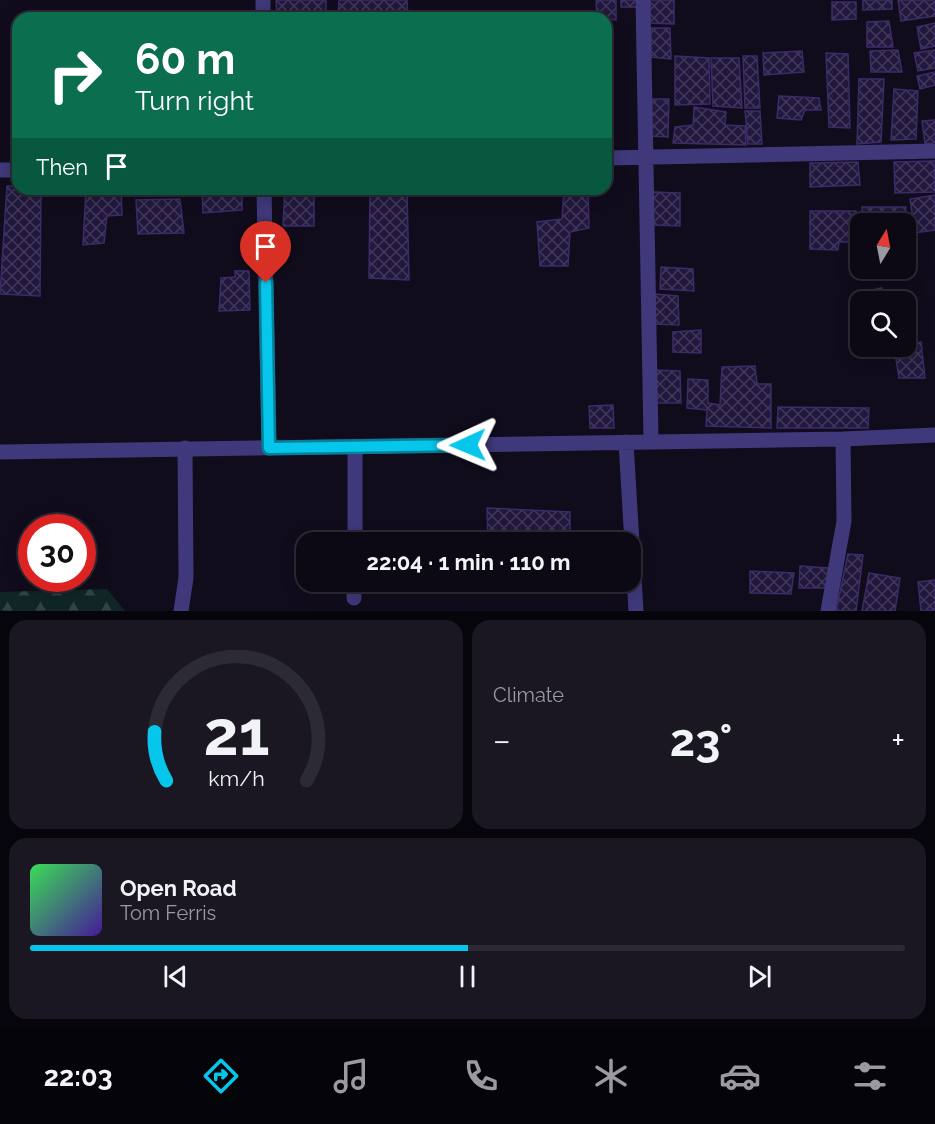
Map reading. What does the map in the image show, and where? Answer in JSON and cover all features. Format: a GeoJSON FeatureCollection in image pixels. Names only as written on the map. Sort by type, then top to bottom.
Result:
{"type":"FeatureCollection","features":[{"type":"Feature","properties":{"kind":"street"},"geometry":{"type":"LineString","coordinates":[[643,0],[651,440]]}},
{"type":"Feature","properties":{"kind":"street"},"geometry":{"type":"LineString","coordinates":[[612,158],[935,151]]}},
{"type":"Feature","properties":{"kind":"street"},"geometry":{"type":"LineString","coordinates":[[264,195],[269,448]]}},
{"type":"Feature","properties":{"kind":"street"},"geometry":{"type":"LineString","coordinates":[[0,452],[651,440],[843,439],[935,435]]}},
{"type":"Feature","properties":{"kind":"street"},"geometry":{"type":"LineString","coordinates":[[828,611],[844,521],[843,439]]}},
{"type":"Feature","properties":{"kind":"street"},"geometry":{"type":"LineString","coordinates":[[626,442],[636,611]]}},
{"type":"Feature","properties":{"kind":"street"},"geometry":{"type":"LineString","coordinates":[[355,447],[355,532]]}},
{"type":"Feature","properties":{"kind":"street"},"geometry":{"type":"LineString","coordinates":[[181,611],[186,578],[185,448]]}},
{"type":"Feature","properties":{"kind":"street"},"geometry":{"type":"LineString","coordinates":[[354,592],[354,598]]}},
{"type":"Feature","properties":{"kind":"green space"},"geometry":{"type":"Polygon","coordinates":[[[96,589],[107,589],[125,611],[0,611],[0,592],[96,592],[96,589]]]}},
{"type":"Feature","properties":{"kind":"building"},"geometry":{"type":"Polygon","coordinates":[[[276,0],[326,0],[326,12],[277,12],[276,0]]]}},
{"type":"Feature","properties":{"kind":"building"},"geometry":{"type":"Polygon","coordinates":[[[339,0],[407,0],[408,12],[338,12],[339,0]]]}},
{"type":"Feature","properties":{"kind":"building"},"geometry":{"type":"Polygon","coordinates":[[[596,0],[616,0],[616,20],[612,20],[612,12],[597,12],[596,0]]]}},
{"type":"Feature","properties":{"kind":"building"},"geometry":{"type":"Polygon","coordinates":[[[621,0],[640,0],[640,7],[621,7],[621,0]]]}},
{"type":"Feature","properties":{"kind":"building"},"geometry":{"type":"Polygon","coordinates":[[[650,0],[674,0],[674,24],[650,23],[650,0]]]}},
{"type":"Feature","properties":{"kind":"building"},"geometry":{"type":"Polygon","coordinates":[[[863,0],[892,0],[892,9],[863,10],[863,0]]]}},
{"type":"Feature","properties":{"kind":"building"},"geometry":{"type":"Polygon","coordinates":[[[898,0],[935,0],[935,16],[901,21],[898,0]]]}},
{"type":"Feature","properties":{"kind":"building"},"geometry":{"type":"Polygon","coordinates":[[[832,2],[856,2],[856,19],[832,20],[832,2]]]}},
{"type":"Feature","properties":{"kind":"building"},"geometry":{"type":"Polygon","coordinates":[[[889,21],[893,47],[867,47],[867,22],[889,21]]]}},
{"type":"Feature","properties":{"kind":"building"},"geometry":{"type":"Polygon","coordinates":[[[935,23],[935,46],[921,49],[917,27],[935,23]]]}},
{"type":"Feature","properties":{"kind":"building"},"geometry":{"type":"Polygon","coordinates":[[[651,28],[670,28],[671,59],[651,57],[651,28]]]}},
{"type":"Feature","properties":{"kind":"building"},"geometry":{"type":"Polygon","coordinates":[[[898,50],[902,72],[871,72],[870,51],[898,50]]]}},
{"type":"Feature","properties":{"kind":"building"},"geometry":{"type":"Polygon","coordinates":[[[935,50],[935,68],[918,71],[914,53],[935,50]]]}},
{"type":"Feature","properties":{"kind":"building"},"geometry":{"type":"Polygon","coordinates":[[[802,51],[804,72],[764,75],[763,53],[802,51]]]}},
{"type":"Feature","properties":{"kind":"building"},"geometry":{"type":"Polygon","coordinates":[[[826,53],[848,54],[850,128],[829,127],[826,53]]]}},
{"type":"Feature","properties":{"kind":"building"},"geometry":{"type":"Polygon","coordinates":[[[675,56],[709,58],[710,104],[675,105],[675,56]]]}},
{"type":"Feature","properties":{"kind":"building"},"geometry":{"type":"Polygon","coordinates":[[[743,56],[757,56],[760,108],[745,108],[743,56]]]}},
{"type":"Feature","properties":{"kind":"building"},"geometry":{"type":"Polygon","coordinates":[[[711,58],[739,58],[742,108],[713,106],[711,58]]]}},
{"type":"Feature","properties":{"kind":"building"},"geometry":{"type":"Polygon","coordinates":[[[935,72],[935,85],[920,89],[917,76],[935,72]]]}},
{"type":"Feature","properties":{"kind":"building"},"geometry":{"type":"Polygon","coordinates":[[[859,79],[884,79],[881,142],[857,144],[859,79]]]}},
{"type":"Feature","properties":{"kind":"building"},"geometry":{"type":"Polygon","coordinates":[[[894,89],[918,91],[916,139],[891,140],[894,89]]]}},
{"type":"Feature","properties":{"kind":"building"},"geometry":{"type":"Polygon","coordinates":[[[779,96],[819,98],[821,110],[805,110],[801,120],[777,118],[779,96]]]}},
{"type":"Feature","properties":{"kind":"building"},"geometry":{"type":"Polygon","coordinates":[[[652,99],[669,99],[668,137],[650,136],[652,99]]]}},
{"type":"Feature","properties":{"kind":"building"},"geometry":{"type":"Polygon","coordinates":[[[694,107],[726,112],[725,125],[745,126],[746,145],[673,143],[675,127],[693,125],[694,107]]]}},
{"type":"Feature","properties":{"kind":"building"},"geometry":{"type":"Polygon","coordinates":[[[745,111],[760,111],[762,144],[748,144],[745,111]]]}},
{"type":"Feature","properties":{"kind":"building"},"geometry":{"type":"Polygon","coordinates":[[[935,120],[935,143],[925,144],[922,121],[935,120]]]}},
{"type":"Feature","properties":{"kind":"building"},"geometry":{"type":"Polygon","coordinates":[[[934,161],[935,192],[895,193],[894,162],[934,161]]]}},
{"type":"Feature","properties":{"kind":"building"},"geometry":{"type":"Polygon","coordinates":[[[858,162],[860,185],[810,187],[810,163],[858,162]]]}},
{"type":"Feature","properties":{"kind":"building"},"geometry":{"type":"Polygon","coordinates":[[[7,186],[12,186],[12,195],[41,195],[40,296],[0,294],[7,186]]]}},
{"type":"Feature","properties":{"kind":"building"},"geometry":{"type":"Polygon","coordinates":[[[653,192],[680,193],[680,226],[653,225],[653,192]]]}},
{"type":"Feature","properties":{"kind":"building"},"geometry":{"type":"Polygon","coordinates":[[[86,195],[121,195],[122,215],[107,216],[104,243],[83,245],[86,195]]]}},
{"type":"Feature","properties":{"kind":"building"},"geometry":{"type":"Polygon","coordinates":[[[202,195],[242,195],[242,210],[203,213],[202,195]]]}},
{"type":"Feature","properties":{"kind":"building"},"geometry":{"type":"Polygon","coordinates":[[[285,195],[314,195],[314,226],[283,226],[285,195]]]}},
{"type":"Feature","properties":{"kind":"building"},"geometry":{"type":"Polygon","coordinates":[[[370,195],[407,195],[409,280],[369,278],[370,195]]]}},
{"type":"Feature","properties":{"kind":"building"},"geometry":{"type":"Polygon","coordinates":[[[564,195],[588,195],[589,228],[570,232],[568,266],[540,266],[537,222],[562,219],[564,195]]]}},
{"type":"Feature","properties":{"kind":"building"},"geometry":{"type":"Polygon","coordinates":[[[935,195],[935,230],[916,233],[916,213],[912,213],[910,199],[935,195]]]}},
{"type":"Feature","properties":{"kind":"building"},"geometry":{"type":"Polygon","coordinates":[[[180,199],[184,233],[138,234],[136,200],[180,199]]]}},
{"type":"Feature","properties":{"kind":"building"},"geometry":{"type":"Polygon","coordinates":[[[862,207],[906,207],[905,213],[862,213],[862,207]]]}},
{"type":"Feature","properties":{"kind":"building"},"geometry":{"type":"Polygon","coordinates":[[[810,211],[856,211],[856,213],[850,213],[850,242],[839,242],[838,250],[810,249],[810,211]]]}},
{"type":"Feature","properties":{"kind":"building"},"geometry":{"type":"Polygon","coordinates":[[[661,267],[693,269],[694,291],[660,289],[661,267]]]}},
{"type":"Feature","properties":{"kind":"building"},"geometry":{"type":"Polygon","coordinates":[[[235,271],[249,271],[250,310],[219,311],[221,278],[235,277],[235,271]]]}},
{"type":"Feature","properties":{"kind":"building"},"geometry":{"type":"Polygon","coordinates":[[[882,288],[882,291],[867,291],[882,288]]]}},
{"type":"Feature","properties":{"kind":"building"},"geometry":{"type":"Polygon","coordinates":[[[654,294],[678,296],[679,325],[653,324],[654,294]]]}},
{"type":"Feature","properties":{"kind":"building"},"geometry":{"type":"Polygon","coordinates":[[[701,330],[701,353],[673,352],[673,332],[701,330]]]}},
{"type":"Feature","properties":{"kind":"building"},"geometry":{"type":"Polygon","coordinates":[[[921,342],[925,378],[899,378],[896,357],[916,357],[916,343],[921,342]]]}},
{"type":"Feature","properties":{"kind":"building"},"geometry":{"type":"Polygon","coordinates":[[[755,366],[757,384],[771,384],[771,428],[706,426],[707,410],[687,408],[688,379],[708,380],[708,403],[720,405],[722,367],[755,366]]]}},
{"type":"Feature","properties":{"kind":"building"},"geometry":{"type":"Polygon","coordinates":[[[654,370],[680,371],[681,403],[654,403],[654,370]]]}},
{"type":"Feature","properties":{"kind":"building"},"geometry":{"type":"Polygon","coordinates":[[[613,405],[614,428],[590,428],[589,406],[613,405]]]}},
{"type":"Feature","properties":{"kind":"building"},"geometry":{"type":"Polygon","coordinates":[[[778,407],[869,408],[868,428],[777,428],[778,407]]]}},
{"type":"Feature","properties":{"kind":"building"},"geometry":{"type":"Polygon","coordinates":[[[487,508],[570,512],[570,532],[488,532],[487,508]]]}},
{"type":"Feature","properties":{"kind":"building"},"geometry":{"type":"Polygon","coordinates":[[[848,554],[863,555],[856,611],[836,611],[848,554]]]}},
{"type":"Feature","properties":{"kind":"building"},"geometry":{"type":"Polygon","coordinates":[[[800,566],[828,568],[827,588],[799,588],[800,566]]]}},
{"type":"Feature","properties":{"kind":"building"},"geometry":{"type":"Polygon","coordinates":[[[750,571],[794,573],[791,594],[750,593],[750,571]]]}},
{"type":"Feature","properties":{"kind":"building"},"geometry":{"type":"Polygon","coordinates":[[[869,573],[900,578],[895,611],[862,611],[869,573]]]}},
{"type":"Feature","properties":{"kind":"building"},"geometry":{"type":"Polygon","coordinates":[[[935,580],[935,610],[921,611],[918,582],[935,580]]]}},
{"type":"Feature","properties":{"kind":"route"},"geometry":{"type":"LineString","coordinates":[[266,283],[269,448],[468,445]]}}]}
